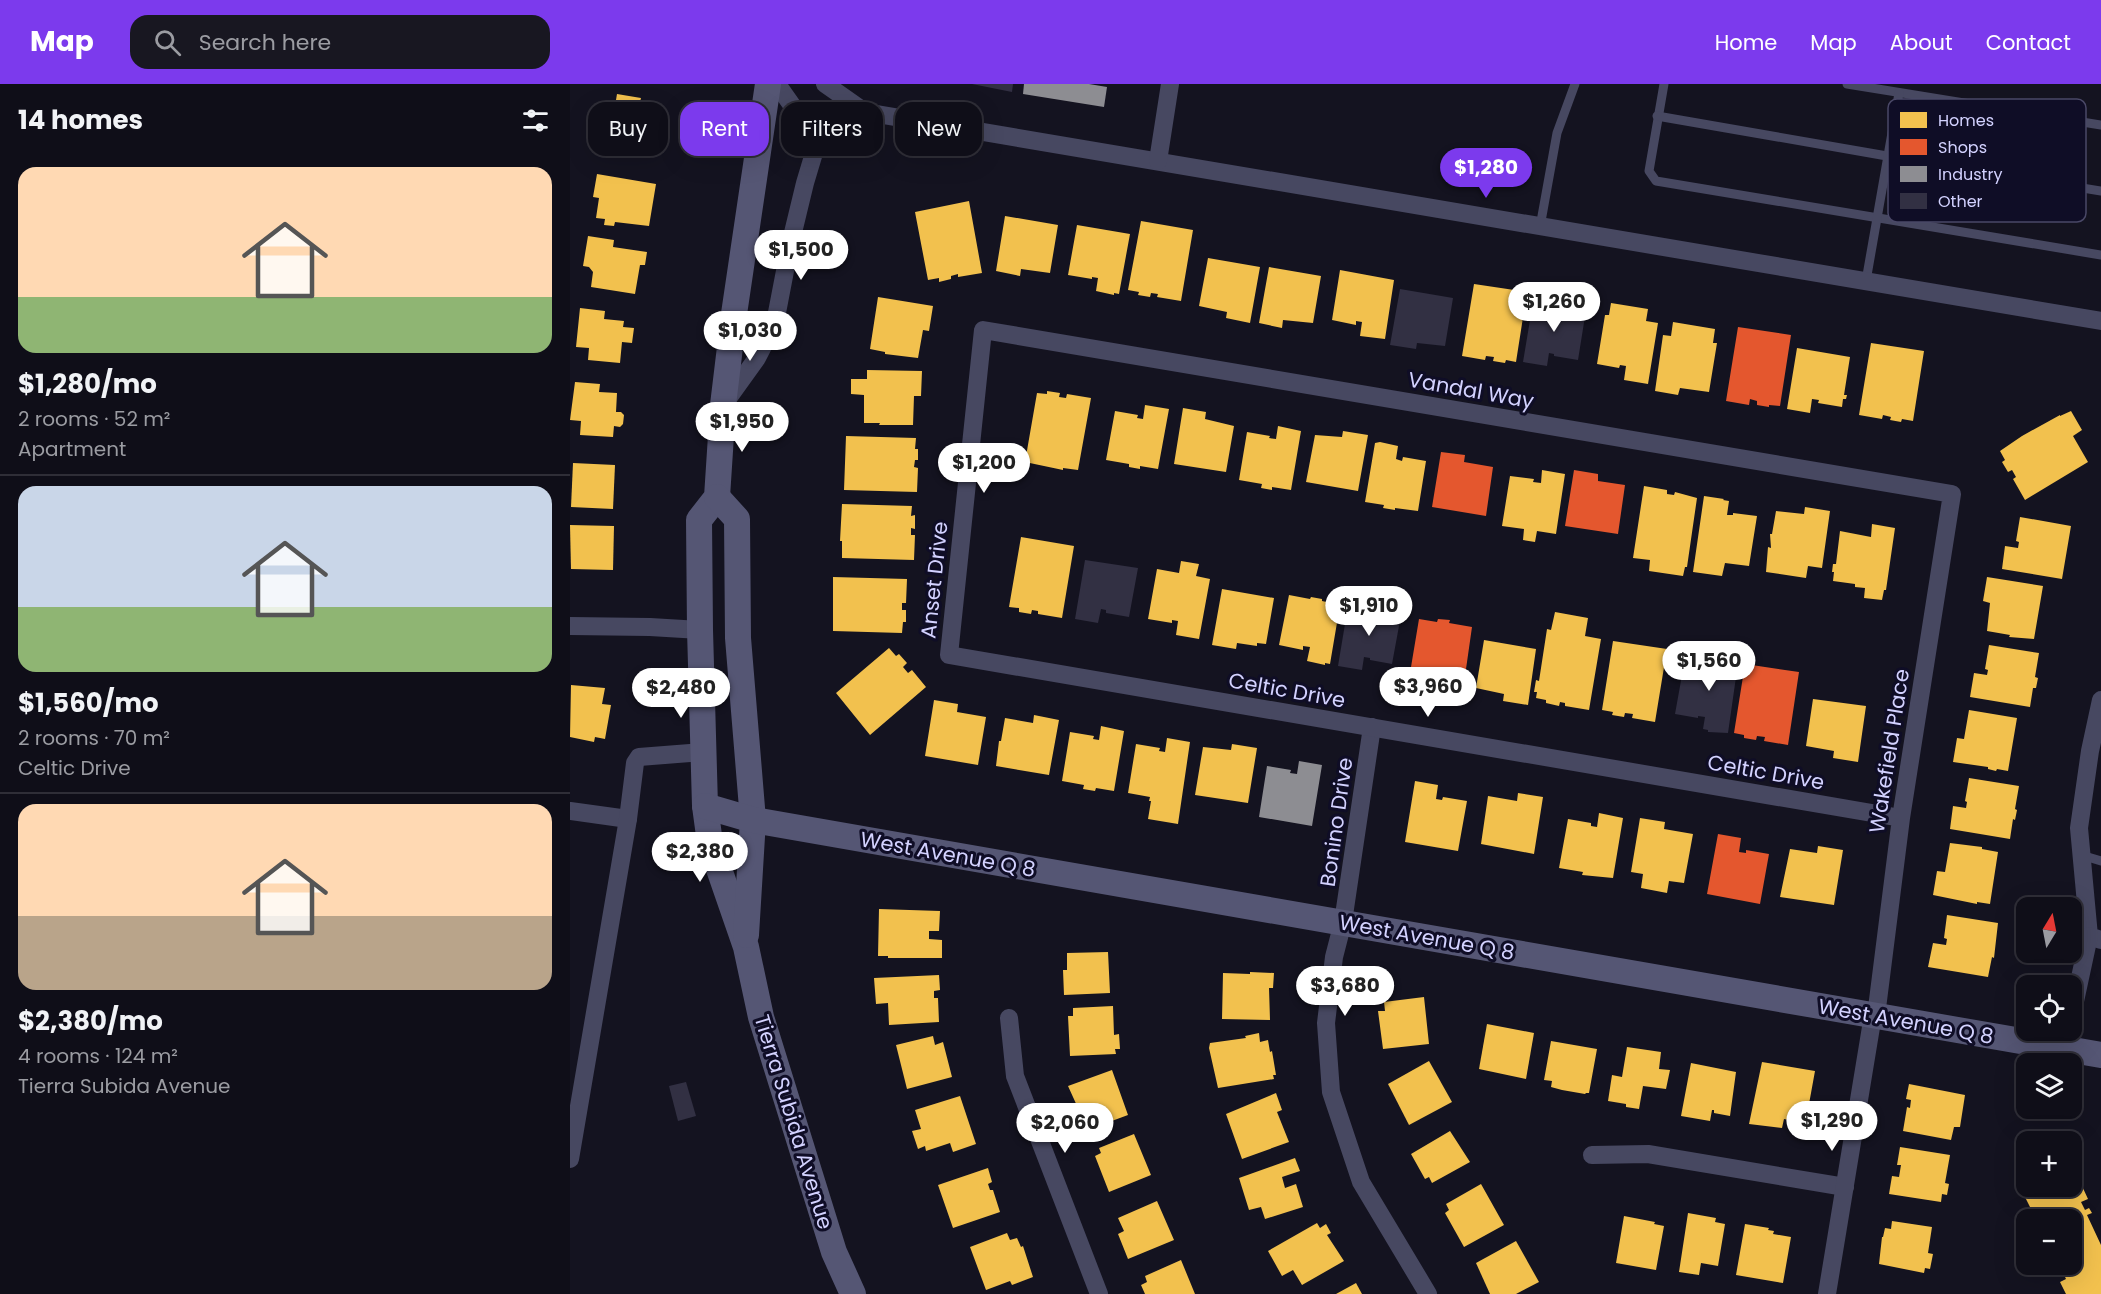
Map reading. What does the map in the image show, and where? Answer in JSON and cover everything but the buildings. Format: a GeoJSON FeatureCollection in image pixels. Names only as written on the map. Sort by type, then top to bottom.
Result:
{"type":"FeatureCollection","features":[{"type":"Feature","properties":{"kind":"main road"},"geometry":{"type":"LineString","coordinates":[[717,497],[723,405],[734,314],[768,84]]}},
{"type":"Feature","properties":{"kind":"main road","name":"Tierra Subida Avenue"},"geometry":{"type":"LineString","coordinates":[[746,947],[753,820],[738,638],[737,519],[717,497],[699,520],[703,752],[705,806],[710,843],[746,947],[761,1017],[834,1252],[853,1294]]}},
{"type":"Feature","properties":{"kind":"main road","name":"West Avenue Q 8"},"geometry":{"type":"LineString","coordinates":[[705,806],[753,820],[1875,1016],[2016,1033]]}},
{"type":"Feature","properties":{"kind":"main road","name":"West Avenue Q 8"},"geometry":{"type":"LineString","coordinates":[[2070,1041],[2101,1055]]}},
{"type":"Feature","properties":{"kind":"street"},"geometry":{"type":"LineString","coordinates":[[777,84],[790,102]]}},
{"type":"Feature","properties":{"kind":"street"},"geometry":{"type":"LineString","coordinates":[[825,84],[851,102]]}},
{"type":"Feature","properties":{"kind":"street"},"geometry":{"type":"LineString","coordinates":[[1158,161],[1170,84]]}},
{"type":"Feature","properties":{"kind":"street"},"geometry":{"type":"LineString","coordinates":[[883,115],[2101,321]]}},
{"type":"Feature","properties":{"kind":"street"},"geometry":{"type":"LineString","coordinates":[[723,405],[757,358],[775,323],[790,244],[813,156]]}},
{"type":"Feature","properties":{"kind":"street","name":"Vandal Way"},"geometry":{"type":"LineString","coordinates":[[982,330],[1952,494]]}},
{"type":"Feature","properties":{"kind":"street","name":"Anset Drive"},"geometry":{"type":"LineString","coordinates":[[949,655],[982,330]]}},
{"type":"Feature","properties":{"kind":"street","name":"Wakefield Place"},"geometry":{"type":"LineString","coordinates":[[1827,1294],[1875,1016],[1901,818],[1952,494]]}},
{"type":"Feature","properties":{"kind":"street"},"geometry":{"type":"LineString","coordinates":[[570,626],[700,630]]}},
{"type":"Feature","properties":{"kind":"street","name":"Celtic Drive"},"geometry":{"type":"LineString","coordinates":[[949,655],[1901,818]]}},
{"type":"Feature","properties":{"kind":"street"},"geometry":{"type":"LineString","coordinates":[[2082,982],[2095,938],[2081,855],[2079,828],[2090,751],[2101,700]]}},
{"type":"Feature","properties":{"kind":"street","name":"Bonino Drive"},"geometry":{"type":"LineString","coordinates":[[1372,727],[1343,922],[1334,957],[1326,1023],[1331,1092],[1361,1182],[1428,1294]]}},
{"type":"Feature","properties":{"kind":"street"},"geometry":{"type":"LineString","coordinates":[[570,1159],[628,819],[635,763],[639,757],[703,752]]}},
{"type":"Feature","properties":{"kind":"street"},"geometry":{"type":"LineString","coordinates":[[570,811],[628,819]]}},
{"type":"Feature","properties":{"kind":"street"},"geometry":{"type":"LineString","coordinates":[[1009,1018],[1016,1076],[1100,1294]]}},
{"type":"Feature","properties":{"kind":"street"},"geometry":{"type":"LineString","coordinates":[[1592,1155],[1648,1155],[1845,1187]]}},
{"type":"Feature","properties":{"kind":"lane"},"geometry":{"type":"LineString","coordinates":[[1540,227],[1557,133],[1575,84]]}},
{"type":"Feature","properties":{"kind":"lane"},"geometry":{"type":"LineString","coordinates":[[1664,84],[1649,171],[1656,181],[1888,219]]}},
{"type":"Feature","properties":{"kind":"lane"},"geometry":{"type":"LineString","coordinates":[[1847,84],[1937,99]]}},
{"type":"Feature","properties":{"kind":"lane"},"geometry":{"type":"LineString","coordinates":[[1898,99],[1899,93]]}},
{"type":"Feature","properties":{"kind":"lane"},"geometry":{"type":"LineString","coordinates":[[1657,116],[1887,156]]}},
{"type":"Feature","properties":{"kind":"lane"},"geometry":{"type":"LineString","coordinates":[[2086,123],[2101,125]]}},
{"type":"Feature","properties":{"kind":"lane"},"geometry":{"type":"LineString","coordinates":[[1866,281],[1888,151]]}},
{"type":"Feature","properties":{"kind":"lane"},"geometry":{"type":"LineString","coordinates":[[2086,188],[2101,190]]}},
{"type":"Feature","properties":{"kind":"lane"},"geometry":{"type":"LineString","coordinates":[[1906,222],[2101,255]]}},
{"type":"Feature","properties":{"kind":"lane"},"geometry":{"type":"LineString","coordinates":[[2081,855],[2101,861]]}}]}
